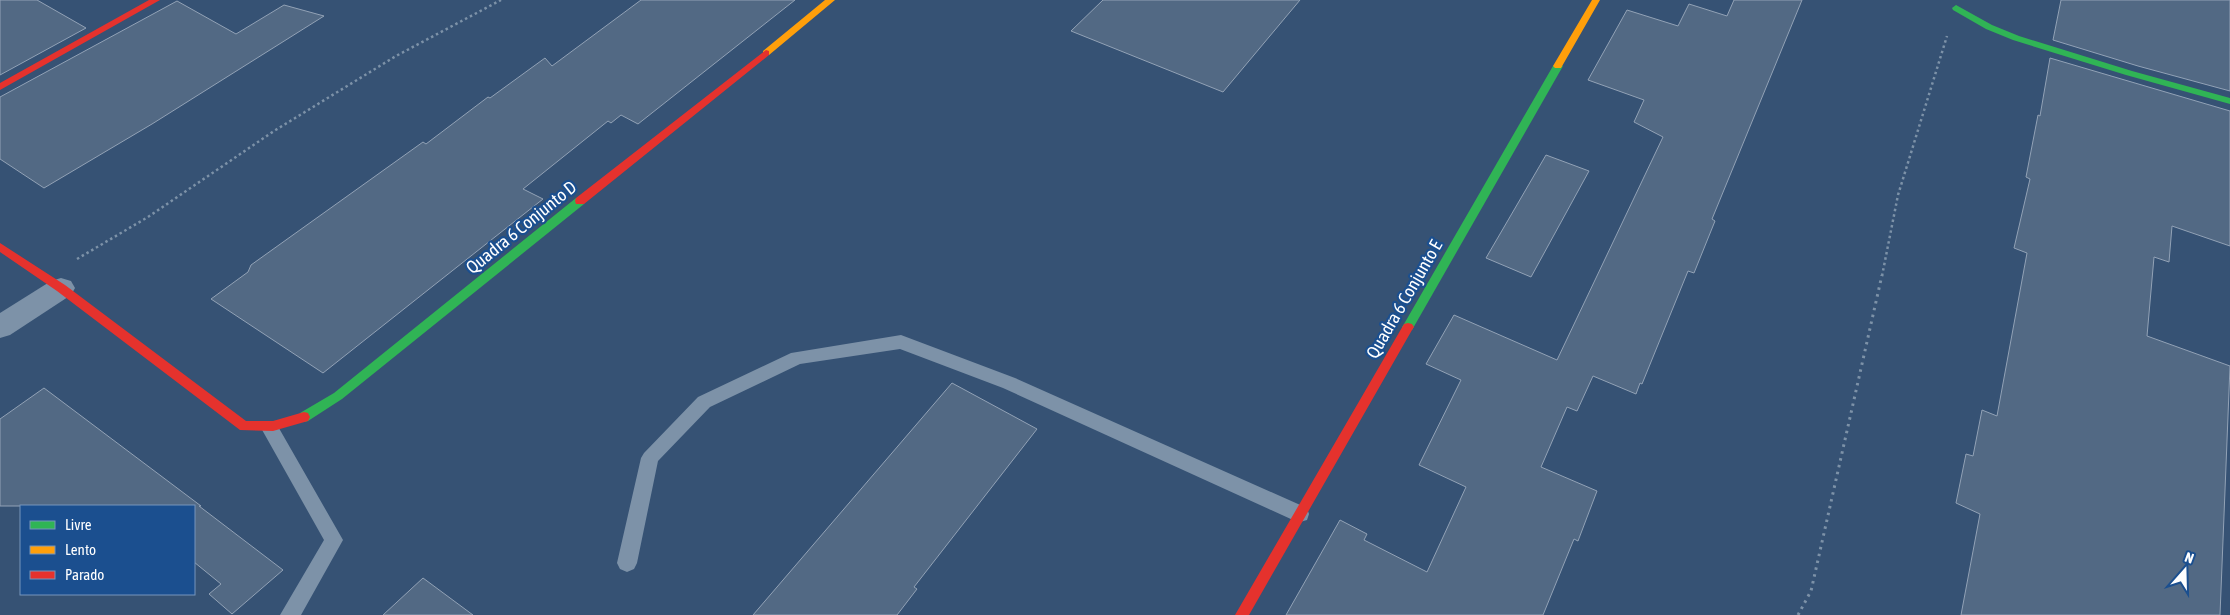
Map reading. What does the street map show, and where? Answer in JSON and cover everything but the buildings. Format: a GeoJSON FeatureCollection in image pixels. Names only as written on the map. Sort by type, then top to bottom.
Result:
{"type":"FeatureCollection","features":[{"type":"Feature","properties":{"kind":"street"},"geometry":{"type":"LineString","coordinates":[[0,87],[156,0]]}},
{"type":"Feature","properties":{"kind":"street","name":"Quadra 6 Conjunto D"},"geometry":{"type":"LineString","coordinates":[[0,247],[53,283],[244,426],[270,428],[298,421],[338,396],[831,0]]}},
{"type":"Feature","properties":{"kind":"street","name":"Quadra 6 Conjunto E"},"geometry":{"type":"LineString","coordinates":[[1242,615],[1596,0]]}},
{"type":"Feature","properties":{"kind":"street"},"geometry":{"type":"LineString","coordinates":[[1956,8],[1989,27],[2016,38],[2129,73],[2230,101]]}},
{"type":"Feature","properties":{"kind":"street"},"geometry":{"type":"LineString","coordinates":[[0,327],[53,283]]}},
{"type":"Feature","properties":{"kind":"lane"},"geometry":{"type":"LineString","coordinates":[[627,563],[650,458],[704,402],[797,358],[901,342],[1009,383],[1300,514]]}},
{"type":"Feature","properties":{"kind":"lane"},"geometry":{"type":"LineString","coordinates":[[270,428],[334,540],[290,615]]}},
{"type":"Feature","properties":{"kind":"path"},"geometry":{"type":"LineString","coordinates":[[53,283],[274,131],[396,56],[501,0]]}},
{"type":"Feature","properties":{"kind":"path"},"geometry":{"type":"LineString","coordinates":[[1798,615],[1811,591],[1878,295],[1898,195],[1956,8]]}},
{"type":"Feature","properties":{"kind":"traffic: fast"},"geometry":{"type":"LineString","coordinates":[[1956,8],[1989,27],[2016,38],[2129,73],[2230,101]]}},
{"type":"Feature","properties":{"kind":"traffic: fast"},"geometry":{"type":"LineString","coordinates":[[1408,327],[1558,66]]}},
{"type":"Feature","properties":{"kind":"traffic: fast"},"geometry":{"type":"LineString","coordinates":[[304,417],[338,396],[580,201]]}},
{"type":"Feature","properties":{"kind":"traffic: slow"},"geometry":{"type":"LineString","coordinates":[[766,53],[831,0]]}},
{"type":"Feature","properties":{"kind":"traffic: slow"},"geometry":{"type":"LineString","coordinates":[[1558,66],[1596,0]]}},
{"type":"Feature","properties":{"kind":"traffic: jam"},"geometry":{"type":"LineString","coordinates":[[0,87],[156,0]]}},
{"type":"Feature","properties":{"kind":"traffic: jam"},"geometry":{"type":"LineString","coordinates":[[580,201],[766,53]]}},
{"type":"Feature","properties":{"kind":"traffic: jam"},"geometry":{"type":"LineString","coordinates":[[0,247],[61,288],[244,426],[273,426],[304,417]]}},
{"type":"Feature","properties":{"kind":"traffic: jam"},"geometry":{"type":"LineString","coordinates":[[1242,615],[1408,327]]}}]}
